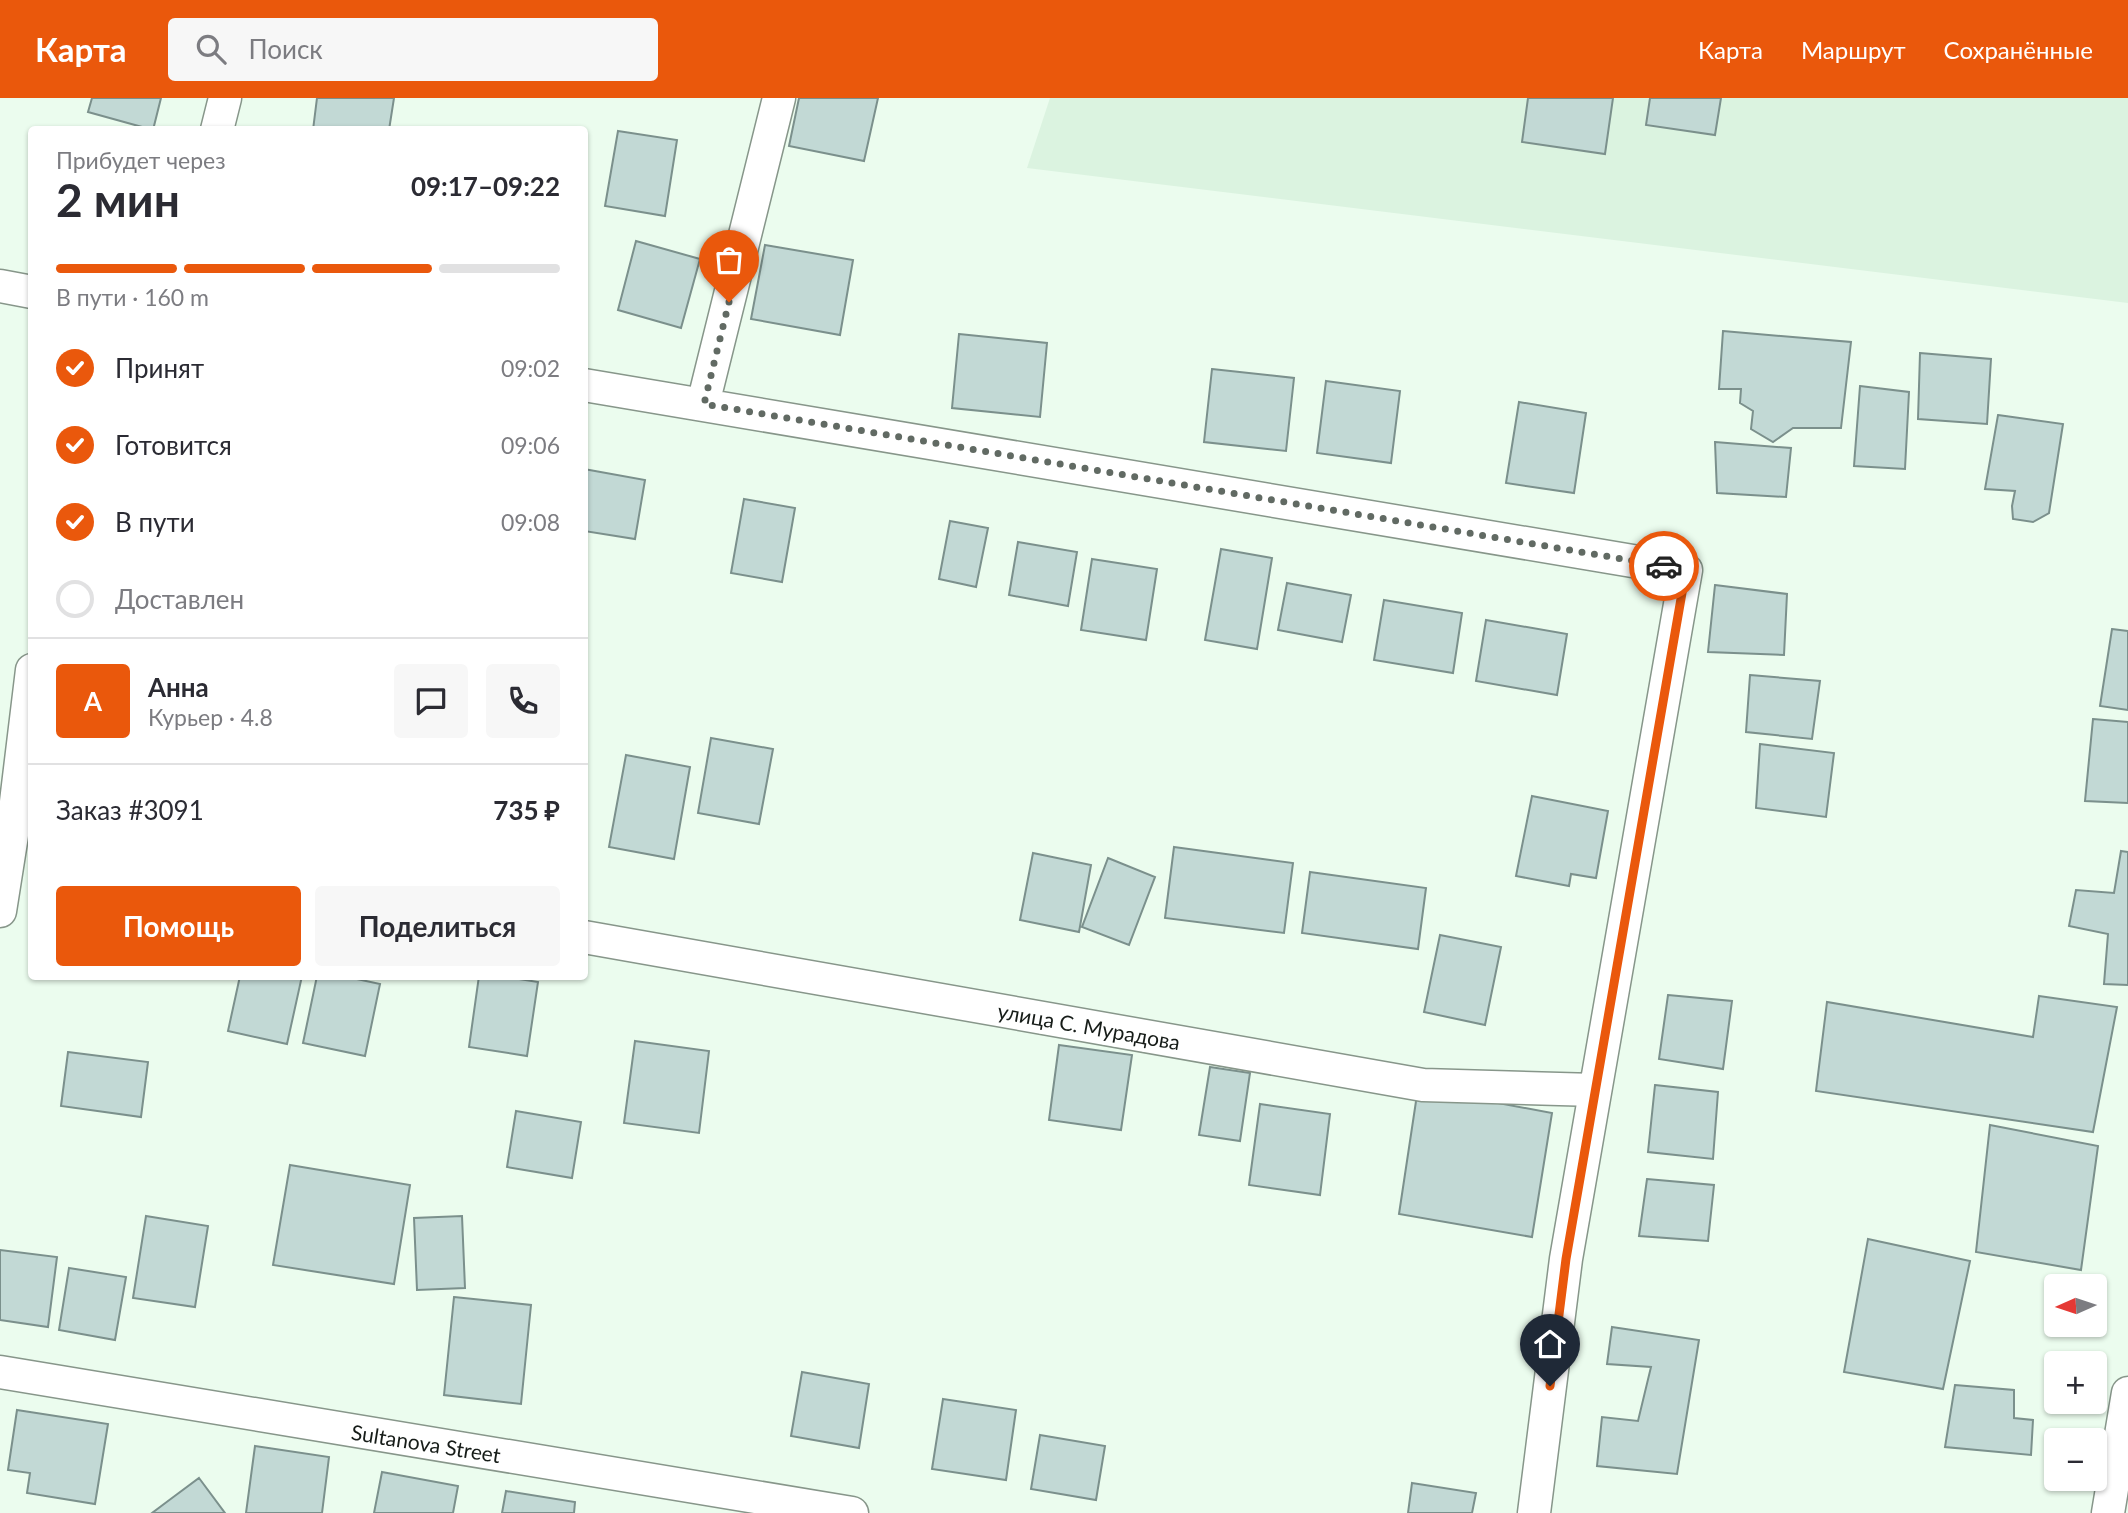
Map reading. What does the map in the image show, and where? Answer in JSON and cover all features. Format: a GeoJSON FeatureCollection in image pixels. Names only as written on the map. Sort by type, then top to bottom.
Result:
{"type":"FeatureCollection","features":[{"type":"Feature","properties":{"kind":"street"},"geometry":{"type":"LineString","coordinates":[[218,126],[225,98]]}},
{"type":"Feature","properties":{"kind":"street"},"geometry":{"type":"LineString","coordinates":[[704,404],[779,98]]}},
{"type":"Feature","properties":{"kind":"street"},"geometry":{"type":"LineString","coordinates":[[0,286],[28,291]]}},
{"type":"Feature","properties":{"kind":"street"},"geometry":{"type":"LineString","coordinates":[[588,386],[1686,570],[1566,1259],[1534,1513]]}},
{"type":"Feature","properties":{"kind":"street"},"geometry":{"type":"LineString","coordinates":[[0,911],[15,836],[28,709]]}},
{"type":"Feature","properties":{"kind":"street","name":"улица С. Мурадова"},"geometry":{"type":"LineString","coordinates":[[588,938],[1423,1085],[1595,1090]]}},
{"type":"Feature","properties":{"kind":"street","name":"Sultanova Street"},"geometry":{"type":"LineString","coordinates":[[0,1372],[852,1513]]}},
{"type":"Feature","properties":{"kind":"street"},"geometry":{"type":"LineString","coordinates":[[2108,1513],[2128,1393]]}},
{"type":"Feature","properties":{"kind":"shaded area"},"geometry":{"type":"Polygon","coordinates":[[[1050,98],[2128,98],[2128,303],[1027,168],[1050,98]]]}},
{"type":"Feature","properties":{"kind":"building"},"geometry":{"type":"Polygon","coordinates":[[[92,98],[161,98],[154,126],[139,126],[88,112],[92,98]]]}},
{"type":"Feature","properties":{"kind":"building"},"geometry":{"type":"Polygon","coordinates":[[[317,98],[394,98],[390,126],[314,126],[317,98]]]}},
{"type":"Feature","properties":{"kind":"building"},"geometry":{"type":"Polygon","coordinates":[[[799,98],[878,98],[864,161],[789,146],[799,98]]]}},
{"type":"Feature","properties":{"kind":"building"},"geometry":{"type":"Polygon","coordinates":[[[1528,98],[1613,98],[1605,154],[1522,142],[1528,98]]]}},
{"type":"Feature","properties":{"kind":"building"},"geometry":{"type":"Polygon","coordinates":[[[1650,98],[1721,98],[1715,135],[1646,125],[1650,98]]]}},
{"type":"Feature","properties":{"kind":"building"},"geometry":{"type":"Polygon","coordinates":[[[618,131],[677,140],[665,216],[605,206],[618,131]]]}},
{"type":"Feature","properties":{"kind":"building"},"geometry":{"type":"Polygon","coordinates":[[[636,241],[700,259],[681,328],[618,310],[636,241]]]}},
{"type":"Feature","properties":{"kind":"building"},"geometry":{"type":"Polygon","coordinates":[[[765,245],[853,260],[840,335],[751,319],[765,245]]]}},
{"type":"Feature","properties":{"kind":"building"},"geometry":{"type":"Polygon","coordinates":[[[1723,331],[1851,342],[1841,428],[1793,428],[1773,442],[1751,429],[1753,411],[1740,403],[1741,389],[1719,389],[1723,331]]]}},
{"type":"Feature","properties":{"kind":"building"},"geometry":{"type":"Polygon","coordinates":[[[959,334],[1047,343],[1040,417],[952,408],[959,334]]]}},
{"type":"Feature","properties":{"kind":"building"},"geometry":{"type":"Polygon","coordinates":[[[1920,353],[1991,359],[1987,424],[1918,419],[1920,353]]]}},
{"type":"Feature","properties":{"kind":"building"},"geometry":{"type":"Polygon","coordinates":[[[1212,369],[1294,378],[1286,451],[1204,442],[1212,369]]]}},
{"type":"Feature","properties":{"kind":"building"},"geometry":{"type":"Polygon","coordinates":[[[1326,381],[1400,391],[1391,463],[1317,453],[1326,381]]]}},
{"type":"Feature","properties":{"kind":"building"},"geometry":{"type":"Polygon","coordinates":[[[1860,386],[1909,392],[1905,469],[1854,466],[1860,386]]]}},
{"type":"Feature","properties":{"kind":"building"},"geometry":{"type":"Polygon","coordinates":[[[1519,402],[1586,413],[1574,493],[1506,483],[1519,402]]]}},
{"type":"Feature","properties":{"kind":"building"},"geometry":{"type":"Polygon","coordinates":[[[1998,415],[2063,424],[2049,513],[2033,522],[2013,519],[2015,491],[1985,489],[1998,415]]]}},
{"type":"Feature","properties":{"kind":"building"},"geometry":{"type":"Polygon","coordinates":[[[1715,442],[1791,448],[1786,497],[1717,493],[1715,442]]]}},
{"type":"Feature","properties":{"kind":"building"},"geometry":{"type":"Polygon","coordinates":[[[588,470],[645,480],[635,539],[588,532],[588,470]]]}},
{"type":"Feature","properties":{"kind":"building"},"geometry":{"type":"Polygon","coordinates":[[[744,499],[795,508],[782,582],[731,573],[744,499]]]}},
{"type":"Feature","properties":{"kind":"building"},"geometry":{"type":"Polygon","coordinates":[[[950,521],[988,528],[976,587],[939,579],[950,521]]]}},
{"type":"Feature","properties":{"kind":"building"},"geometry":{"type":"Polygon","coordinates":[[[1018,542],[1077,552],[1068,606],[1009,595],[1018,542]]]}},
{"type":"Feature","properties":{"kind":"building"},"geometry":{"type":"Polygon","coordinates":[[[1221,549],[1272,558],[1257,649],[1205,640],[1221,549]]]}},
{"type":"Feature","properties":{"kind":"building"},"geometry":{"type":"Polygon","coordinates":[[[1092,559],[1157,569],[1146,640],[1081,630],[1092,559]]]}},
{"type":"Feature","properties":{"kind":"building"},"geometry":{"type":"Polygon","coordinates":[[[1287,583],[1351,595],[1342,642],[1278,630],[1287,583]]]}},
{"type":"Feature","properties":{"kind":"building"},"geometry":{"type":"Polygon","coordinates":[[[1715,585],[1787,594],[1784,655],[1708,652],[1715,585]]]}},
{"type":"Feature","properties":{"kind":"building"},"geometry":{"type":"Polygon","coordinates":[[[1384,600],[1462,613],[1453,673],[1374,660],[1384,600]]]}},
{"type":"Feature","properties":{"kind":"building"},"geometry":{"type":"Polygon","coordinates":[[[1486,620],[1567,634],[1557,695],[1476,681],[1486,620]]]}},
{"type":"Feature","properties":{"kind":"building"},"geometry":{"type":"Polygon","coordinates":[[[2112,629],[2128,631],[2128,710],[2100,706],[2112,629]]]}},
{"type":"Feature","properties":{"kind":"building"},"geometry":{"type":"Polygon","coordinates":[[[1750,675],[1820,681],[1812,739],[1746,732],[1750,675]]]}},
{"type":"Feature","properties":{"kind":"building"},"geometry":{"type":"Polygon","coordinates":[[[2093,719],[2128,722],[2128,803],[2085,801],[2093,719]]]}},
{"type":"Feature","properties":{"kind":"building"},"geometry":{"type":"Polygon","coordinates":[[[711,738],[773,749],[759,824],[698,813],[711,738]]]}},
{"type":"Feature","properties":{"kind":"building"},"geometry":{"type":"Polygon","coordinates":[[[1760,744],[1834,753],[1826,817],[1756,808],[1760,744]]]}},
{"type":"Feature","properties":{"kind":"building"},"geometry":{"type":"Polygon","coordinates":[[[626,755],[690,767],[674,859],[609,847],[626,755]]]}},
{"type":"Feature","properties":{"kind":"building"},"geometry":{"type":"Polygon","coordinates":[[[1532,796],[1608,811],[1596,878],[1571,874],[1569,886],[1516,876],[1532,796]]]}},
{"type":"Feature","properties":{"kind":"building"},"geometry":{"type":"Polygon","coordinates":[[[1174,847],[1293,863],[1284,933],[1165,918],[1174,847]]]}},
{"type":"Feature","properties":{"kind":"building"},"geometry":{"type":"Polygon","coordinates":[[[2121,851],[2128,852],[2128,985],[2104,984],[2108,934],[2069,926],[2076,890],[2114,893],[2121,851]]]}},
{"type":"Feature","properties":{"kind":"building"},"geometry":{"type":"Polygon","coordinates":[[[1033,853],[1091,865],[1079,932],[1020,920],[1033,853]]]}},
{"type":"Feature","properties":{"kind":"building"},"geometry":{"type":"Polygon","coordinates":[[[1108,858],[1155,877],[1129,945],[1082,927],[1108,858]]]}},
{"type":"Feature","properties":{"kind":"building"},"geometry":{"type":"Polygon","coordinates":[[[1310,872],[1426,888],[1418,949],[1302,933],[1310,872]]]}},
{"type":"Feature","properties":{"kind":"building"},"geometry":{"type":"Polygon","coordinates":[[[1440,935],[1501,947],[1485,1025],[1424,1012],[1440,935]]]}},
{"type":"Feature","properties":{"kind":"building"},"geometry":{"type":"Polygon","coordinates":[[[239,980],[301,980],[287,1044],[228,1031],[239,980]]]}},
{"type":"Feature","properties":{"kind":"building"},"geometry":{"type":"Polygon","coordinates":[[[316,980],[362,980],[380,984],[365,1056],[303,1043],[316,980]]]}},
{"type":"Feature","properties":{"kind":"building"},"geometry":{"type":"Polygon","coordinates":[[[478,980],[538,982],[527,1056],[469,1047],[478,980]]]}},
{"type":"Feature","properties":{"kind":"building"},"geometry":{"type":"Polygon","coordinates":[[[1668,995],[1732,1001],[1723,1069],[1659,1059],[1668,995]]]}},
{"type":"Feature","properties":{"kind":"building"},"geometry":{"type":"Polygon","coordinates":[[[2039,996],[2117,1007],[2093,1132],[1816,1091],[1827,1002],[2033,1037],[2039,996]]]}},
{"type":"Feature","properties":{"kind":"building"},"geometry":{"type":"Polygon","coordinates":[[[635,1041],[709,1051],[699,1133],[624,1123],[635,1041]]]}},
{"type":"Feature","properties":{"kind":"building"},"geometry":{"type":"Polygon","coordinates":[[[1059,1045],[1132,1055],[1121,1130],[1049,1120],[1059,1045]]]}},
{"type":"Feature","properties":{"kind":"building"},"geometry":{"type":"Polygon","coordinates":[[[68,1052],[148,1062],[141,1117],[61,1106],[68,1052]]]}},
{"type":"Feature","properties":{"kind":"building"},"geometry":{"type":"Polygon","coordinates":[[[1210,1067],[1250,1073],[1240,1141],[1199,1135],[1210,1067]]]}},
{"type":"Feature","properties":{"kind":"building"},"geometry":{"type":"Polygon","coordinates":[[[1655,1085],[1718,1092],[1713,1159],[1648,1152],[1655,1085]]]}},
{"type":"Feature","properties":{"kind":"building"},"geometry":{"type":"Polygon","coordinates":[[[1418,1088],[1552,1113],[1532,1237],[1399,1214],[1418,1088]]]}},
{"type":"Feature","properties":{"kind":"building"},"geometry":{"type":"Polygon","coordinates":[[[1260,1104],[1330,1114],[1320,1195],[1249,1185],[1260,1104]]]}},
{"type":"Feature","properties":{"kind":"building"},"geometry":{"type":"Polygon","coordinates":[[[516,1111],[581,1122],[572,1178],[507,1167],[516,1111]]]}},
{"type":"Feature","properties":{"kind":"building"},"geometry":{"type":"Polygon","coordinates":[[[1990,1125],[2098,1146],[2081,1270],[1976,1252],[1990,1125]]]}},
{"type":"Feature","properties":{"kind":"building"},"geometry":{"type":"Polygon","coordinates":[[[290,1165],[410,1185],[394,1284],[273,1265],[290,1165]]]}},
{"type":"Feature","properties":{"kind":"building"},"geometry":{"type":"Polygon","coordinates":[[[1647,1179],[1714,1185],[1708,1241],[1639,1236],[1647,1179]]]}},
{"type":"Feature","properties":{"kind":"building"},"geometry":{"type":"Polygon","coordinates":[[[146,1216],[208,1226],[195,1307],[133,1298],[146,1216]]]}},
{"type":"Feature","properties":{"kind":"building"},"geometry":{"type":"Polygon","coordinates":[[[462,1216],[465,1288],[417,1290],[414,1218],[462,1216]]]}},
{"type":"Feature","properties":{"kind":"building"},"geometry":{"type":"Polygon","coordinates":[[[1868,1239],[1970,1261],[1943,1389],[1844,1372],[1868,1239]]]}},
{"type":"Feature","properties":{"kind":"building"},"geometry":{"type":"Polygon","coordinates":[[[0,1250],[57,1257],[48,1327],[0,1320],[0,1250]]]}},
{"type":"Feature","properties":{"kind":"building"},"geometry":{"type":"Polygon","coordinates":[[[69,1268],[126,1277],[115,1340],[59,1330],[69,1268]]]}},
{"type":"Feature","properties":{"kind":"building"},"geometry":{"type":"Polygon","coordinates":[[[454,1297],[531,1305],[521,1404],[444,1395],[454,1297]]]}},
{"type":"Feature","properties":{"kind":"building"},"geometry":{"type":"Polygon","coordinates":[[[1612,1327],[1699,1340],[1677,1474],[1597,1466],[1602,1417],[1638,1421],[1651,1367],[1607,1364],[1612,1327]]]}},
{"type":"Feature","properties":{"kind":"building"},"geometry":{"type":"Polygon","coordinates":[[[802,1372],[869,1384],[859,1448],[791,1436],[802,1372]]]}},
{"type":"Feature","properties":{"kind":"building"},"geometry":{"type":"Polygon","coordinates":[[[1955,1385],[2014,1390],[2014,1418],[2033,1420],[2031,1455],[1945,1447],[1955,1385]]]}},
{"type":"Feature","properties":{"kind":"building"},"geometry":{"type":"Polygon","coordinates":[[[943,1399],[1016,1410],[1006,1480],[932,1469],[943,1399]]]}},
{"type":"Feature","properties":{"kind":"building"},"geometry":{"type":"Polygon","coordinates":[[[17,1410],[108,1424],[95,1504],[27,1493],[30,1473],[8,1470],[17,1410]]]}},
{"type":"Feature","properties":{"kind":"building"},"geometry":{"type":"Polygon","coordinates":[[[1040,1435],[1105,1446],[1096,1500],[1031,1489],[1040,1435]]]}},
{"type":"Feature","properties":{"kind":"building"},"geometry":{"type":"Polygon","coordinates":[[[255,1446],[329,1457],[322,1513],[246,1513],[255,1446]]]}},
{"type":"Feature","properties":{"kind":"building"},"geometry":{"type":"Polygon","coordinates":[[[382,1472],[458,1486],[453,1513],[374,1513],[382,1472]]]}},
{"type":"Feature","properties":{"kind":"building"},"geometry":{"type":"Polygon","coordinates":[[[199,1478],[225,1513],[152,1513],[172,1498],[199,1478]]]}},
{"type":"Feature","properties":{"kind":"building"},"geometry":{"type":"Polygon","coordinates":[[[1412,1483],[1476,1493],[1472,1513],[1408,1513],[1412,1483]]]}},
{"type":"Feature","properties":{"kind":"building"},"geometry":{"type":"Polygon","coordinates":[[[506,1491],[575,1502],[574,1513],[502,1513],[506,1491]]]}},
{"type":"Feature","properties":{"kind":"way so far"},"geometry":{"type":"LineString","coordinates":[[729,302],[704,404],[1664,566]]}},
{"type":"Feature","properties":{"kind":"route"},"geometry":{"type":"LineString","coordinates":[[1550,1386],[1566,1259],[1686,570],[1664,566]]}}]}
